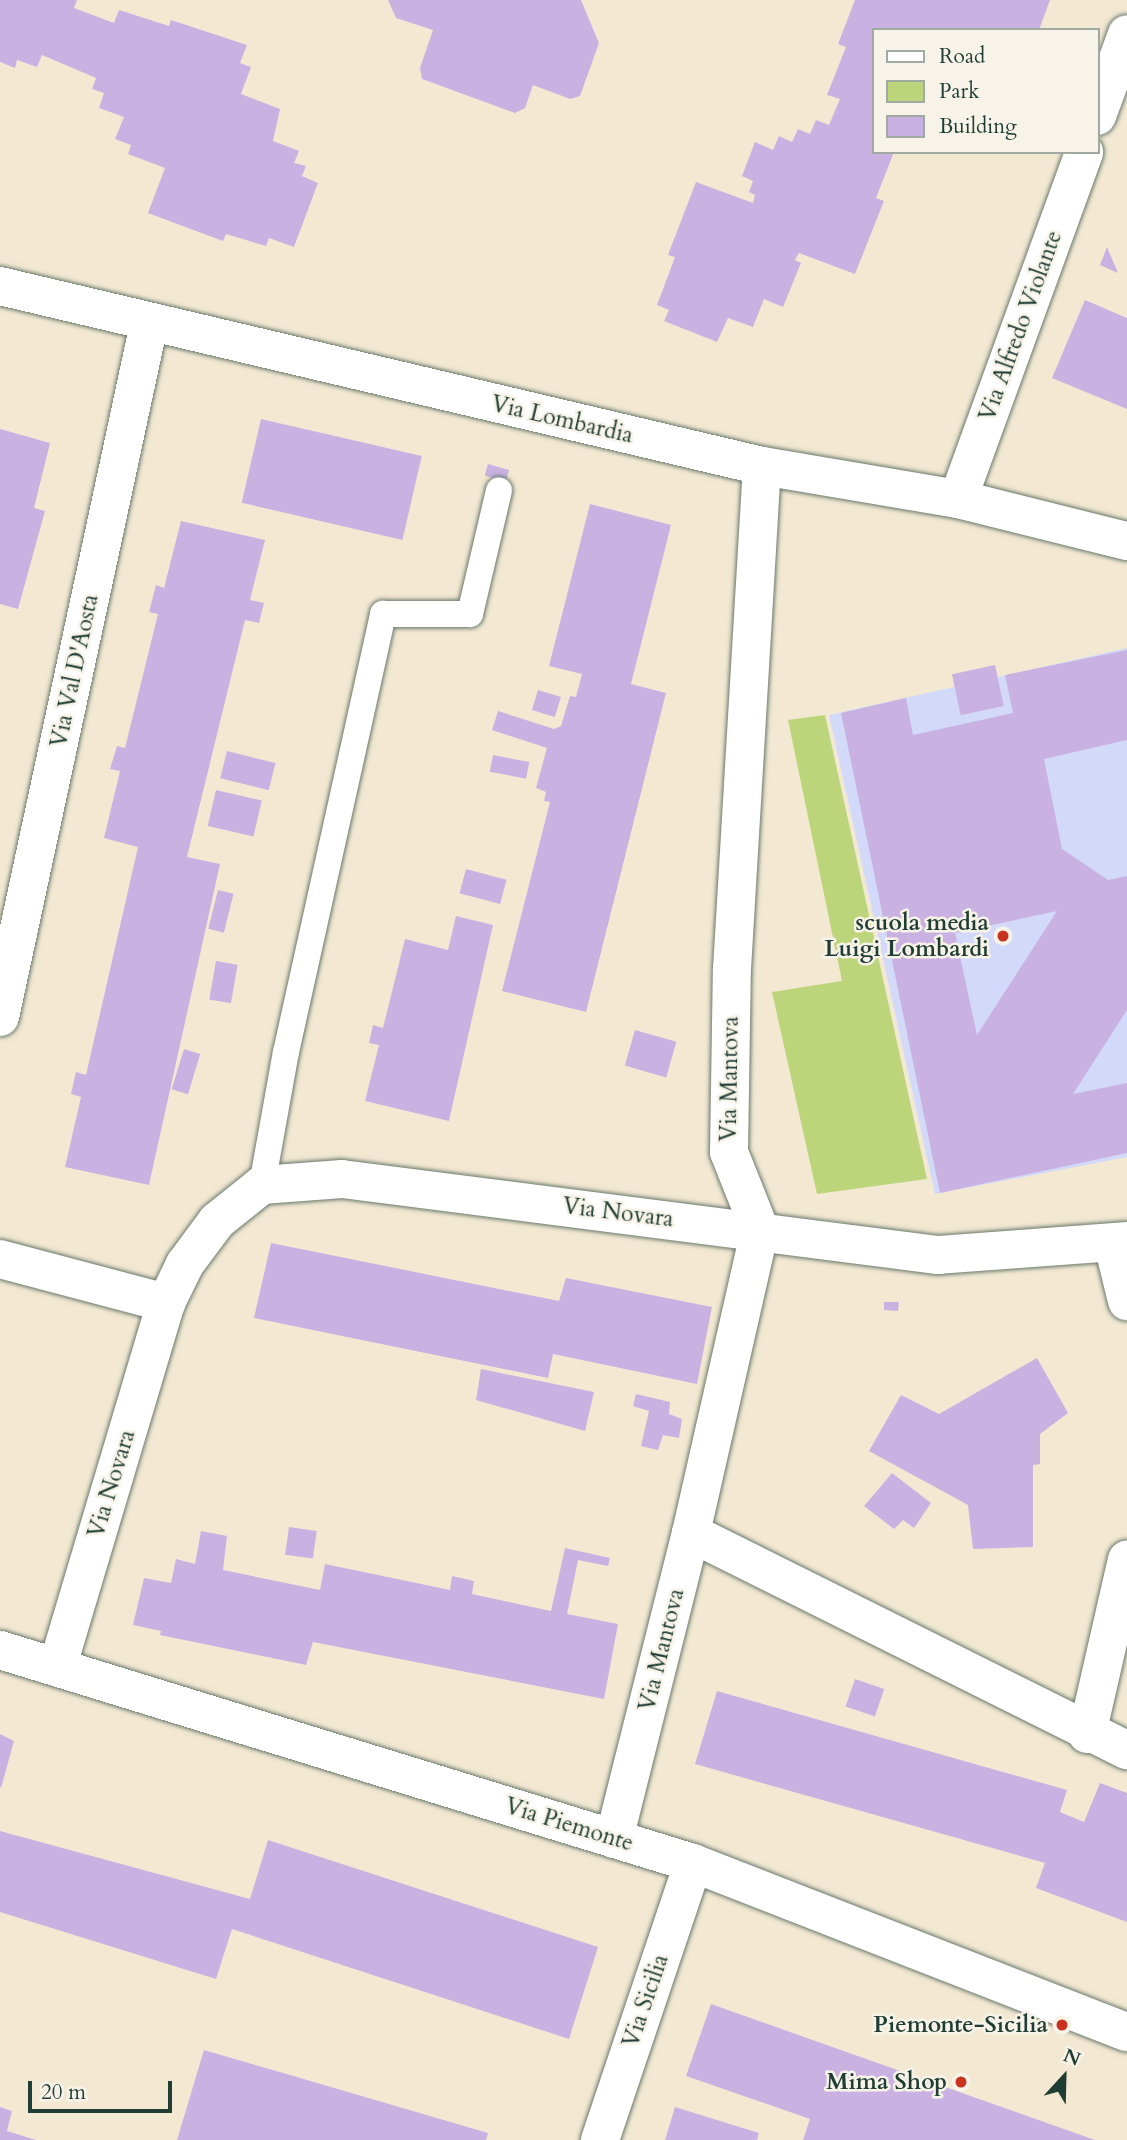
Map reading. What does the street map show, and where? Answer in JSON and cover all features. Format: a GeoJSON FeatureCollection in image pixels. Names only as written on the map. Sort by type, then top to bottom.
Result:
{"type":"FeatureCollection","features":[{"type":"Feature","properties":{"kind":"street"},"geometry":{"type":"LineString","coordinates":[[1099,111],[1127,34]]}},
{"type":"Feature","properties":{"kind":"street","name":"Via Alfredo Violante"},"geometry":{"type":"LineString","coordinates":[[958,499],[1083,154]]}},
{"type":"Feature","properties":{"kind":"street","name":"Via Lombardia"},"geometry":{"type":"LineString","coordinates":[[0,286],[149,324],[762,466],[958,499],[1127,541]]}},
{"type":"Feature","properties":{"kind":"street","name":"Via Val D'Aosta"},"geometry":{"type":"LineString","coordinates":[[0,1017],[149,324]]}},
{"type":"Feature","properties":{"kind":"street","name":"Via Mantova"},"geometry":{"type":"LineString","coordinates":[[614,1839],[691,1533],[760,1230],[729,1152],[732,969],[762,466]]}},
{"type":"Feature","properties":{"kind":"street","name":"Via Novara"},"geometry":{"type":"LineString","coordinates":[[58,1665],[166,1303],[185,1264],[218,1221],[262,1185],[342,1179],[760,1230],[938,1255],[1120,1242]]}},
{"type":"Feature","properties":{"kind":"street"},"geometry":{"type":"LineString","coordinates":[[1120,1242],[1127,1301]]}},
{"type":"Feature","properties":{"kind":"street"},"geometry":{"type":"LineString","coordinates":[[0,1259],[166,1303]]}},
{"type":"Feature","properties":{"kind":"street"},"geometry":{"type":"LineString","coordinates":[[691,1533],[1087,1734],[1127,1750]]}},
{"type":"Feature","properties":{"kind":"street"},"geometry":{"type":"LineString","coordinates":[[1087,1734],[1127,1560]]}},
{"type":"Feature","properties":{"kind":"street","name":"Via Piemonte"},"geometry":{"type":"LineString","coordinates":[[0,1650],[58,1665],[694,1863],[1127,2032]]}},
{"type":"Feature","properties":{"kind":"street","name":"Via Sicilia"},"geometry":{"type":"LineString","coordinates":[[600,2140],[694,1863]]}},
{"type":"Feature","properties":{"kind":"lane"},"geometry":{"type":"LineString","coordinates":[[262,1185],[286,1052],[383,614],[470,614],[499,490]]}},
{"type":"Feature","properties":{"kind":"shaded area","name":"scuola media Luigi Lombardi"},"geometry":{"type":"Polygon","coordinates":[[[1127,648],[1127,1157],[935,1194],[829,715],[1127,648]]]}},
{"type":"Feature","properties":{"kind":"green space"},"geometry":{"type":"Polygon","coordinates":[[[825,715],[927,1179],[817,1194],[772,992],[842,981],[788,720],[825,715]]]}},
{"type":"Feature","properties":{"kind":"building"},"geometry":{"type":"Polygon","coordinates":[[[0,0],[77,0],[74,8],[114,23],[119,10],[169,26],[171,20],[247,45],[240,63],[251,67],[241,94],[280,109],[273,141],[299,151],[294,163],[306,166],[302,176],[318,183],[294,247],[269,238],[266,246],[226,234],[223,241],[148,213],[165,168],[128,154],[131,145],[115,139],[124,117],[99,108],[104,93],[92,89],[96,78],[42,55],[37,67],[17,60],[15,68],[0,62],[0,0]]]}},
{"type":"Feature","properties":{"kind":"building"},"geometry":{"type":"Polygon","coordinates":[[[388,0],[581,0],[599,43],[580,96],[570,99],[533,85],[525,108],[515,113],[422,79],[420,68],[433,30],[396,18],[388,0]]]}},
{"type":"Feature","properties":{"kind":"building"},"geometry":{"type":"Polygon","coordinates":[[[855,0],[1050,0],[1040,28],[872,28],[872,154],[893,154],[876,198],[884,201],[855,274],[799,253],[795,260],[801,263],[783,307],[764,299],[753,327],[728,318],[717,342],[664,321],[669,310],[657,305],[675,257],[668,255],[696,182],[753,203],[755,195],[749,192],[753,181],[742,176],[755,142],[773,150],[779,136],[792,142],[798,129],[810,134],[816,120],[829,125],[840,99],[827,95],[846,47],[838,44],[855,0]]]}},
{"type":"Feature","properties":{"kind":"building"},"geometry":{"type":"Polygon","coordinates":[[[1107,247],[1118,273],[1100,265],[1107,247]]]}},
{"type":"Feature","properties":{"kind":"building"},"geometry":{"type":"Polygon","coordinates":[[[1085,300],[1127,318],[1127,409],[1052,378],[1085,300]]]}},
{"type":"Feature","properties":{"kind":"building"},"geometry":{"type":"Polygon","coordinates":[[[261,419],[422,456],[402,540],[242,503],[261,419]]]}},
{"type":"Feature","properties":{"kind":"building"},"geometry":{"type":"Polygon","coordinates":[[[0,429],[50,443],[34,508],[45,511],[18,609],[0,604],[0,429]]]}},
{"type":"Feature","properties":{"kind":"building"},"geometry":{"type":"Polygon","coordinates":[[[488,464],[509,470],[506,482],[485,476],[488,464]]]}},
{"type":"Feature","properties":{"kind":"building"},"geometry":{"type":"Polygon","coordinates":[[[590,504],[671,525],[631,684],[666,693],[586,1012],[502,991],[550,802],[544,801],[546,792],[536,788],[547,748],[492,730],[498,711],[554,729],[561,726],[570,696],[576,697],[582,674],[549,666],[590,504]]]}},
{"type":"Feature","properties":{"kind":"building"},"geometry":{"type":"Polygon","coordinates":[[[181,521],[265,540],[250,600],[264,603],[259,623],[245,620],[187,857],[220,864],[149,1185],[65,1167],[81,1097],[71,1094],[76,1072],[86,1075],[138,847],[104,838],[120,771],[110,769],[117,746],[125,748],[158,614],[149,612],[156,585],[164,588],[181,521]]]}},
{"type":"Feature","properties":{"kind":"building","name":"scuola media Luigi Lombardi"},"geometry":{"type":"Polygon","coordinates":[[[1127,650],[1127,740],[1044,759],[1062,849],[1108,880],[1127,876],[1127,1010],[1073,1094],[1127,1083],[1127,1153],[940,1193],[841,713],[906,698],[913,735],[1013,713],[1005,675],[1127,650]],[[1057,911],[955,933],[977,1035],[1057,911]]]}},
{"type":"Feature","properties":{"kind":"building"},"geometry":{"type":"Polygon","coordinates":[[[995,665],[1004,706],[961,715],[952,674],[995,665]]]}},
{"type":"Feature","properties":{"kind":"building"},"geometry":{"type":"Polygon","coordinates":[[[538,690],[561,697],[555,717],[532,710],[538,690]]]}},
{"type":"Feature","properties":{"kind":"building"},"geometry":{"type":"Polygon","coordinates":[[[227,751],[276,763],[269,790],[220,778],[227,751]]]}},
{"type":"Feature","properties":{"kind":"building"},"geometry":{"type":"Polygon","coordinates":[[[493,755],[529,762],[526,779],[490,772],[493,755]]]}},
{"type":"Feature","properties":{"kind":"building"},"geometry":{"type":"Polygon","coordinates":[[[216,790],[262,801],[253,837],[208,826],[216,790]]]}},
{"type":"Feature","properties":{"kind":"building"},"geometry":{"type":"Polygon","coordinates":[[[466,869],[507,880],[500,904],[460,893],[466,869]]]}},
{"type":"Feature","properties":{"kind":"building"},"geometry":{"type":"Polygon","coordinates":[[[218,890],[234,894],[224,933],[208,929],[218,890]]]}},
{"type":"Feature","properties":{"kind":"building"},"geometry":{"type":"Polygon","coordinates":[[[456,916],[493,925],[449,1121],[365,1101],[379,1045],[369,1043],[373,1025],[383,1028],[405,939],[448,950],[456,916]]]}},
{"type":"Feature","properties":{"kind":"building"},"geometry":{"type":"Polygon","coordinates":[[[216,961],[238,965],[231,1003],[209,999],[216,961]]]}},
{"type":"Feature","properties":{"kind":"building"},"geometry":{"type":"Polygon","coordinates":[[[635,1030],[676,1042],[666,1077],[625,1066],[635,1030]]]}},
{"type":"Feature","properties":{"kind":"building"},"geometry":{"type":"Polygon","coordinates":[[[184,1049],[200,1054],[188,1094],[172,1089],[184,1049]]]}},
{"type":"Feature","properties":{"kind":"building"},"geometry":{"type":"Polygon","coordinates":[[[271,1243],[559,1301],[566,1278],[712,1307],[697,1384],[553,1354],[548,1378],[254,1318],[271,1243]]]}},
{"type":"Feature","properties":{"kind":"building"},"geometry":{"type":"Polygon","coordinates":[[[884,1302],[899,1302],[898,1311],[884,1310],[884,1302]]]}},
{"type":"Feature","properties":{"kind":"building"},"geometry":{"type":"Polygon","coordinates":[[[1037,1358],[1068,1413],[1040,1434],[1040,1464],[1033,1465],[1033,1547],[973,1549],[968,1505],[869,1451],[901,1395],[939,1414],[1037,1358]]]}},
{"type":"Feature","properties":{"kind":"building"},"geometry":{"type":"Polygon","coordinates":[[[481,1369],[594,1392],[585,1431],[476,1400],[481,1369]]]}},
{"type":"Feature","properties":{"kind":"building"},"geometry":{"type":"Polygon","coordinates":[[[636,1394],[670,1402],[669,1414],[682,1419],[679,1438],[663,1435],[658,1450],[641,1446],[649,1411],[633,1406],[636,1394]]]}},
{"type":"Feature","properties":{"kind":"building"},"geometry":{"type":"Polygon","coordinates":[[[892,1473],[931,1503],[914,1528],[903,1520],[894,1529],[864,1506],[892,1473]]]}},
{"type":"Feature","properties":{"kind":"building"},"geometry":{"type":"Polygon","coordinates":[[[289,1527],[317,1531],[313,1559],[285,1555],[289,1527]]]}},
{"type":"Feature","properties":{"kind":"building"},"geometry":{"type":"Polygon","coordinates":[[[201,1531],[227,1536],[223,1570],[320,1590],[325,1564],[450,1590],[452,1576],[474,1581],[472,1594],[551,1611],[565,1548],[610,1558],[608,1566],[578,1560],[567,1614],[618,1624],[604,1699],[313,1642],[306,1665],[160,1635],[161,1631],[133,1625],[144,1578],[171,1583],[176,1559],[195,1564],[201,1531]]]}},
{"type":"Feature","properties":{"kind":"building"},"geometry":{"type":"Polygon","coordinates":[[[855,1679],[884,1689],[875,1717],[846,1706],[855,1679]]]}},
{"type":"Feature","properties":{"kind":"building"},"geometry":{"type":"Polygon","coordinates":[[[717,1691],[1067,1790],[1060,1812],[1084,1822],[1100,1783],[1127,1793],[1127,1922],[1036,1888],[1045,1863],[695,1764],[717,1691]]]}},
{"type":"Feature","properties":{"kind":"building"},"geometry":{"type":"Polygon","coordinates":[[[0,1734],[14,1741],[1,1788],[0,1787],[0,1734]]]}},
{"type":"Feature","properties":{"kind":"building"},"geometry":{"type":"Polygon","coordinates":[[[0,1831],[250,1899],[268,1840],[598,1947],[569,2039],[232,1929],[216,1979],[0,1912],[0,1831]]]}},
{"type":"Feature","properties":{"kind":"building"},"geometry":{"type":"Polygon","coordinates":[[[711,2004],[1095,2140],[803,2140],[810,2119],[686,2076],[711,2004]]]}},
{"type":"Feature","properties":{"kind":"building"},"geometry":{"type":"Polygon","coordinates":[[[204,2050],[488,2133],[486,2140],[177,2140],[204,2050]]]}},
{"type":"Feature","properties":{"kind":"building"},"geometry":{"type":"Polygon","coordinates":[[[0,2107],[12,2111],[7,2131],[36,2140],[0,2140],[0,2107]]]}},
{"type":"Feature","properties":{"kind":"building"},"geometry":{"type":"Polygon","coordinates":[[[675,2107],[759,2133],[757,2140],[665,2140],[675,2107]]]}},
{"type":"Feature","properties":{"kind":"place","name":"scuola media Luigi Lombardi"},"geometry":{"type":"Point","coordinates":[1003,936]}},
{"type":"Feature","properties":{"kind":"place","name":"Piemonte-Sicilia"},"geometry":{"type":"Point","coordinates":[1062,2025]}},
{"type":"Feature","properties":{"kind":"place","name":"Mima Shop"},"geometry":{"type":"Point","coordinates":[961,2082]}}]}
